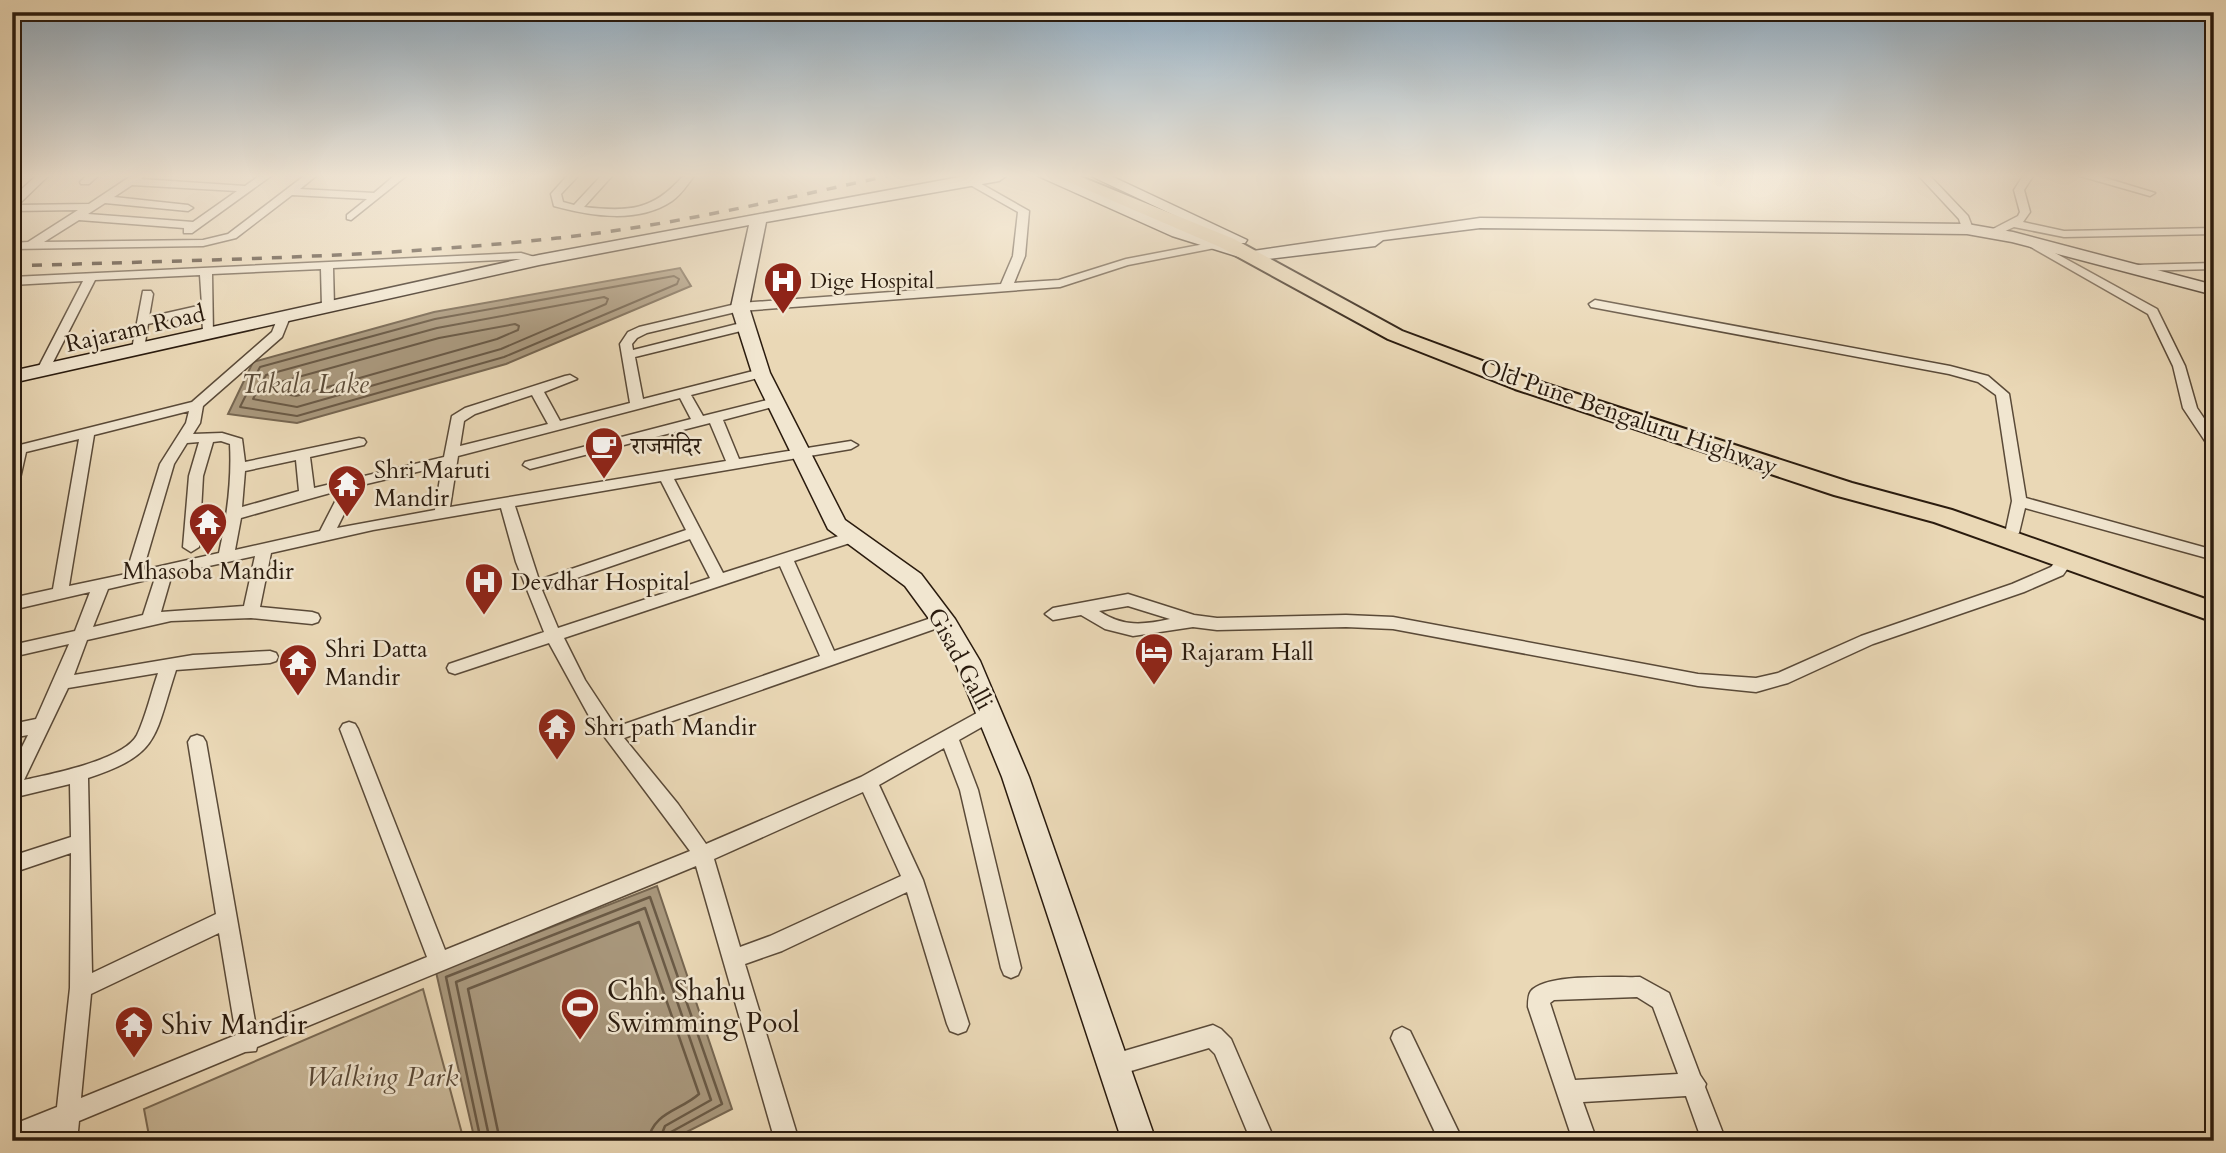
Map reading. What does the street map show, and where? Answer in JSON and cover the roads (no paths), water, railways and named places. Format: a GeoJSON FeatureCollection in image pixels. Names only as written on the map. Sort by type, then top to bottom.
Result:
{"type":"FeatureCollection","features":[{"type":"Feature","properties":{"kind":"main road"},"geometry":{"type":"LineString","coordinates":[[633,242],[686,230]]}},
{"type":"Feature","properties":{"kind":"main road"},"geometry":{"type":"LineString","coordinates":[[633,242],[702,230]]}},
{"type":"Feature","properties":{"kind":"main road"},"geometry":{"type":"LineString","coordinates":[[743,316],[756,230]]}},
{"type":"Feature","properties":{"kind":"main road"},"geometry":{"type":"LineString","coordinates":[[1171,230],[1241,249],[1381,242],[1469,230]]}},
{"type":"Feature","properties":{"kind":"main road","name":"Old Pune Bengaluru Highway"},"geometry":{"type":"LineString","coordinates":[[1194,230],[1241,249],[1395,335],[1523,384],[1843,489],[1943,516],[2214,611]]}},
{"type":"Feature","properties":{"kind":"main road","name":"Old Pune Bengaluru Highway"},"geometry":{"type":"LineString","coordinates":[[1199,230],[1407,329],[1485,361],[1853,482],[2014,529],[2214,600]]}},
{"type":"Feature","properties":{"kind":"main road"},"geometry":{"type":"LineString","coordinates":[[1216,230],[1247,244],[1241,249]]}},
{"type":"Feature","properties":{"kind":"main road"},"geometry":{"type":"LineString","coordinates":[[1973,230],[2019,234],[2214,290]]}},
{"type":"Feature","properties":{"kind":"main road","name":"Rajaram Road"},"geometry":{"type":"LineString","coordinates":[[12,377],[209,331],[633,242]]}},
{"type":"Feature","properties":{"kind":"main road","name":"Gisad Galli"},"geometry":{"type":"LineString","coordinates":[[743,316],[761,373],[828,510],[848,537],[903,569],[943,620],[990,714],[1027,803],[1054,895],[1139,1141]]}},
{"type":"Feature","properties":{"kind":"main road","name":"Rajaram Road"},"geometry":{"type":"LineString","coordinates":[[12,383],[254,327],[276,319]]}},
{"type":"Feature","properties":{"kind":"street"},"geometry":{"type":"LineString","coordinates":[[31,245],[55,230]]}},
{"type":"Feature","properties":{"kind":"street"},"geometry":{"type":"LineString","coordinates":[[171,242],[190,230]]}},
{"type":"Feature","properties":{"kind":"street"},"geometry":{"type":"LineString","coordinates":[[12,246],[225,240],[239,230]]}},
{"type":"Feature","properties":{"kind":"street"},"geometry":{"type":"LineString","coordinates":[[1006,287],[1019,256],[1022,230]]}},
{"type":"Feature","properties":{"kind":"street"},"geometry":{"type":"LineString","coordinates":[[2019,234],[2020,230]]}},
{"type":"Feature","properties":{"kind":"street"},"geometry":{"type":"LineString","coordinates":[[2019,234],[2214,231]]}},
{"type":"Feature","properties":{"kind":"street"},"geometry":{"type":"LineString","coordinates":[[2019,234],[2153,312],[2179,366],[2190,408],[2214,444]]}},
{"type":"Feature","properties":{"kind":"street"},"geometry":{"type":"LineString","coordinates":[[637,404],[626,344],[632,335],[743,316],[1060,283],[1126,262],[1241,249]]}},
{"type":"Feature","properties":{"kind":"street"},"geometry":{"type":"LineString","coordinates":[[12,281],[521,256],[538,260]]}},
{"type":"Feature","properties":{"kind":"street"},"geometry":{"type":"LineString","coordinates":[[327,265],[328,307]]}},
{"type":"Feature","properties":{"kind":"street"},"geometry":{"type":"LineString","coordinates":[[2135,268],[2214,266]]}},
{"type":"Feature","properties":{"kind":"street"},"geometry":{"type":"LineString","coordinates":[[206,272],[209,331]]}},
{"type":"Feature","properties":{"kind":"street"},"geometry":{"type":"LineString","coordinates":[[43,370],[91,277]]}},
{"type":"Feature","properties":{"kind":"street"},"geometry":{"type":"LineString","coordinates":[[138,349],[147,294]]}},
{"type":"Feature","properties":{"kind":"street"},"geometry":{"type":"LineString","coordinates":[[1595,304],[1950,370],[1983,379],[2002,394],[2019,501],[2014,529]]}},
{"type":"Feature","properties":{"kind":"street"},"geometry":{"type":"LineString","coordinates":[[142,322],[208,307]]}},
{"type":"Feature","properties":{"kind":"street"},"geometry":{"type":"LineString","coordinates":[[628,355],[743,316]]}},
{"type":"Feature","properties":{"kind":"street"},"geometry":{"type":"LineString","coordinates":[[12,483],[16,450],[197,405],[278,334],[276,319]]}},
{"type":"Feature","properties":{"kind":"street"},"geometry":{"type":"LineString","coordinates":[[236,514],[450,457],[556,425],[761,373]]}},
{"type":"Feature","properties":{"kind":"street"},"geometry":{"type":"LineString","coordinates":[[442,512],[454,424],[461,415],[570,379]]}},
{"type":"Feature","properties":{"kind":"street"},"geometry":{"type":"LineString","coordinates":[[536,390],[556,425]]}},
{"type":"Feature","properties":{"kind":"street"},"geometry":{"type":"LineString","coordinates":[[683,392],[699,422]]}},
{"type":"Feature","properties":{"kind":"street"},"geometry":{"type":"LineString","coordinates":[[530,466],[775,401]]}},
{"type":"Feature","properties":{"kind":"street"},"geometry":{"type":"LineString","coordinates":[[134,577],[167,464],[193,423],[197,405]]}},
{"type":"Feature","properties":{"kind":"street"},"geometry":{"type":"LineString","coordinates":[[606,413],[624,440]]}},
{"type":"Feature","properties":{"kind":"street"},"geometry":{"type":"LineString","coordinates":[[715,418],[734,463]]}},
{"type":"Feature","properties":{"kind":"street"},"geometry":{"type":"LineString","coordinates":[[60,594],[87,434]]}},
{"type":"Feature","properties":{"kind":"street"},"geometry":{"type":"LineString","coordinates":[[191,547],[196,475],[207,438]]}},
{"type":"Feature","properties":{"kind":"street"},"geometry":{"type":"LineString","coordinates":[[183,439],[234,439],[239,468],[236,514],[226,556]]}},
{"type":"Feature","properties":{"kind":"street"},"geometry":{"type":"LineString","coordinates":[[239,468],[359,442]]}},
{"type":"Feature","properties":{"kind":"street"},"geometry":{"type":"LineString","coordinates":[[12,604],[226,556],[442,512],[851,445]]}},
{"type":"Feature","properties":{"kind":"street"},"geometry":{"type":"LineString","coordinates":[[303,454],[307,494]]}},
{"type":"Feature","properties":{"kind":"street"},"geometry":{"type":"LineString","coordinates":[[665,475],[720,582]]}},
{"type":"Feature","properties":{"kind":"street"},"geometry":{"type":"LineString","coordinates":[[326,535],[352,483]]}},
{"type":"Feature","properties":{"kind":"street"},"geometry":{"type":"LineString","coordinates":[[506,501],[514,534],[553,638],[612,735],[687,827],[703,856],[787,1141]]}},
{"type":"Feature","properties":{"kind":"street"},"geometry":{"type":"LineString","coordinates":[[2019,501],[2214,555]]}},
{"type":"Feature","properties":{"kind":"street"},"geometry":{"type":"LineString","coordinates":[[535,587],[695,532]]}},
{"type":"Feature","properties":{"kind":"street"},"geometry":{"type":"LineString","coordinates":[[455,668],[553,638],[848,537]]}},
{"type":"Feature","properties":{"kind":"street"},"geometry":{"type":"LineString","coordinates":[[251,612],[264,548]]}},
{"type":"Feature","properties":{"kind":"street"},"geometry":{"type":"LineString","coordinates":[[1053,614],[1128,600],[1193,621],[1217,624],[1346,621],[1393,623],[1698,680],[1756,685],[1782,678],[1867,640],[2018,588],[2057,571],[2067,558]]}},
{"type":"Feature","properties":{"kind":"street"},"geometry":{"type":"LineString","coordinates":[[785,559],[829,658]]}},
{"type":"Feature","properties":{"kind":"street"},"geometry":{"type":"LineString","coordinates":[[150,619],[166,570]]}},
{"type":"Feature","properties":{"kind":"street"},"geometry":{"type":"LineString","coordinates":[[12,788],[62,683],[101,585]]}},
{"type":"Feature","properties":{"kind":"street"},"geometry":{"type":"LineString","coordinates":[[1083,608],[1107,626],[1125,631],[1193,621]]}},
{"type":"Feature","properties":{"kind":"street"},"geometry":{"type":"LineString","coordinates":[[12,651],[150,619],[211,612],[251,612],[312,618]]}},
{"type":"Feature","properties":{"kind":"street"},"geometry":{"type":"LineString","coordinates":[[612,735],[943,620]]}},
{"type":"Feature","properties":{"kind":"street"},"geometry":{"type":"LineString","coordinates":[[62,683],[169,665],[229,658],[270,657]]}},
{"type":"Feature","properties":{"kind":"street"},"geometry":{"type":"LineString","coordinates":[[12,788],[79,772],[118,759],[139,748],[169,665]]}},
{"type":"Feature","properties":{"kind":"street"},"geometry":{"type":"LineString","coordinates":[[12,1137],[703,856],[868,782],[990,714]]}},
{"type":"Feature","properties":{"kind":"street"},"geometry":{"type":"LineString","coordinates":[[12,731],[42,725]]}},
{"type":"Feature","properties":{"kind":"street"},"geometry":{"type":"LineString","coordinates":[[349,729],[440,963]]}},
{"type":"Feature","properties":{"kind":"street"},"geometry":{"type":"LineString","coordinates":[[949,738],[969,790],[1011,968]]}},
{"type":"Feature","properties":{"kind":"street"},"geometry":{"type":"LineString","coordinates":[[197,742],[248,1043]]}},
{"type":"Feature","properties":{"kind":"street"},"geometry":{"type":"LineString","coordinates":[[65,1141],[81,988],[79,772]]}},
{"type":"Feature","properties":{"kind":"street"},"geometry":{"type":"LineString","coordinates":[[868,782],[913,880],[958,1024]]}},
{"type":"Feature","properties":{"kind":"street"},"geometry":{"type":"LineString","coordinates":[[12,865],[81,842]]}},
{"type":"Feature","properties":{"kind":"street"},"geometry":{"type":"LineString","coordinates":[[735,958],[775,944],[913,880]]}},
{"type":"Feature","properties":{"kind":"street"},"geometry":{"type":"LineString","coordinates":[[81,988],[227,919]]}},
{"type":"Feature","properties":{"kind":"street"},"geometry":{"type":"LineString","coordinates":[[1585,1141],[1539,1007],[1539,998],[1551,990],[1640,987],[1652,992],[1667,1012],[1714,1141]]}},
{"type":"Feature","properties":{"kind":"street"},"geometry":{"type":"LineString","coordinates":[[1114,1065],[1213,1036],[1223,1047],[1263,1141]]}},
{"type":"Feature","properties":{"kind":"street"},"geometry":{"type":"LineString","coordinates":[[1402,1038],[1451,1141]]}},
{"type":"Feature","properties":{"kind":"street"},"geometry":{"type":"LineString","coordinates":[[1569,1092],[1695,1084]]}},
{"type":"Feature","properties":{"kind":"water","name":"Takala Lake"},"geometry":{"type":"Polygon","coordinates":[[[680,268],[691,286],[506,364],[297,423],[228,414],[253,362],[434,312],[680,268]]]}},
{"type":"Feature","properties":{"kind":"water","name":"Chh. Shahu Swimming Pool"},"geometry":{"type":"Polygon","coordinates":[[[657,886],[732,1109],[669,1141],[475,1141],[436,972],[657,886]]]}},
{"type":"Feature","properties":{"kind":"railway"},"geometry":{"type":"LineString","coordinates":[[12,266],[422,250],[619,230]]}},
{"type":"Feature","properties":{"kind":"place","name":"Dige Hospital"},"geometry":{"type":"Point","coordinates":[783,315]}},
{"type":"Feature","properties":{"kind":"place","name":"राजमंदिर"},"geometry":{"type":"Point","coordinates":[604,480]}},
{"type":"Feature","properties":{"kind":"place","name":"Shri Maruti Mandir"},"geometry":{"type":"Point","coordinates":[347,518]}},
{"type":"Feature","properties":{"kind":"place","name":"Mhasoba Mandir"},"geometry":{"type":"Point","coordinates":[208,556]}},
{"type":"Feature","properties":{"kind":"place","name":"Devdhar Hospital"},"geometry":{"type":"Point","coordinates":[484,616]}},
{"type":"Feature","properties":{"kind":"place","name":"Rajaram Hall"},"geometry":{"type":"Point","coordinates":[1154,686]}},
{"type":"Feature","properties":{"kind":"place","name":"Shri Datta Mandir"},"geometry":{"type":"Point","coordinates":[298,697]}},
{"type":"Feature","properties":{"kind":"place","name":"Shri path Mandir"},"geometry":{"type":"Point","coordinates":[557,761]}},
{"type":"Feature","properties":{"kind":"place","name":"Chh. Shahu Swimming Pool"},"geometry":{"type":"Point","coordinates":[580,1041]}},
{"type":"Feature","properties":{"kind":"place","name":"Shiv Mandir"},"geometry":{"type":"Point","coordinates":[134,1059]}},
{"type":"Feature","properties":{"kind":"park label","name":"Walking Park"},"geometry":{"type":"Point","coordinates":[382,1077]}}]}
